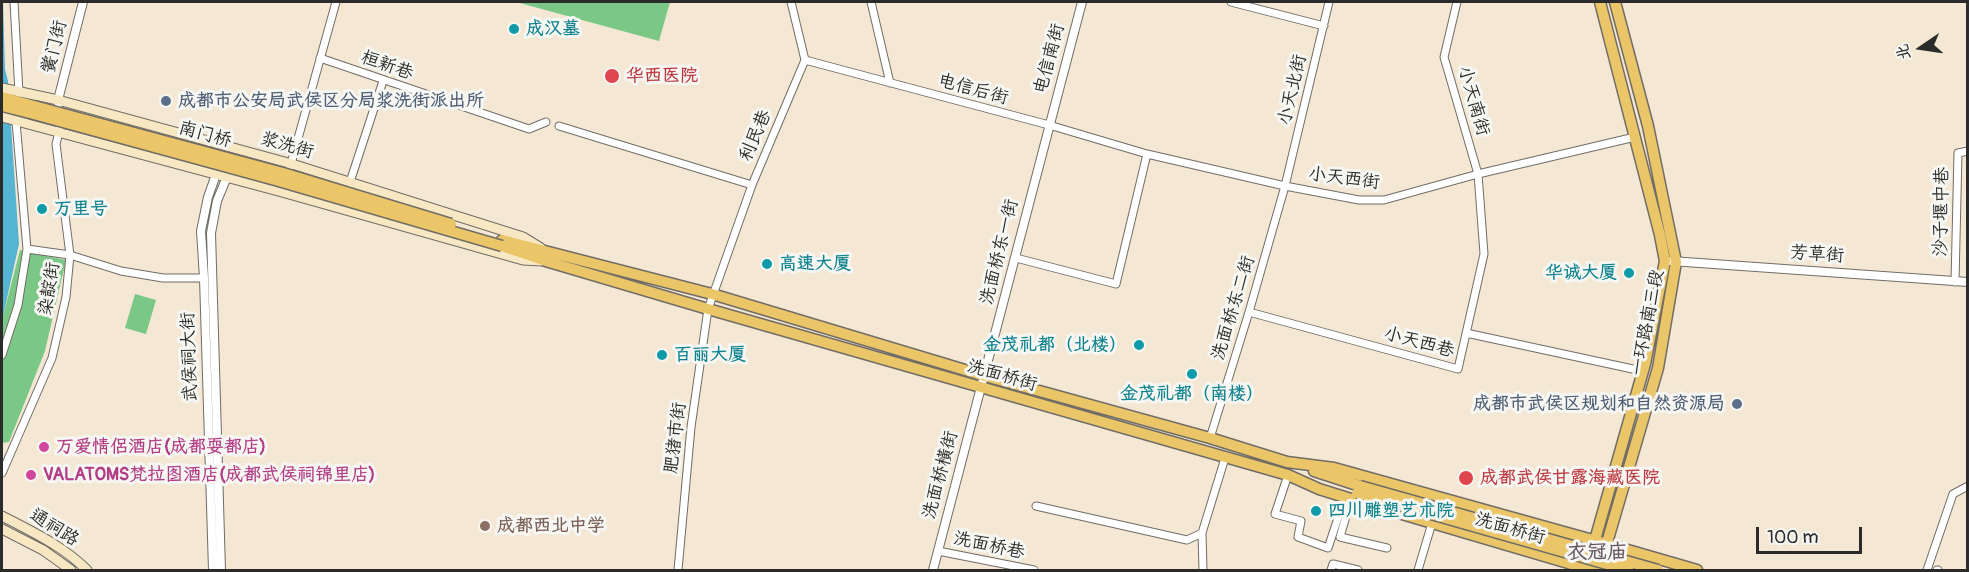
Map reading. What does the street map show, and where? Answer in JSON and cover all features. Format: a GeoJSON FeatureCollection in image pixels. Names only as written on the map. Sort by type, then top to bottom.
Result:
{"type":"FeatureCollection","features":[{"type":"Feature","properties":{"kind":"main road","name":"一环路南三段"},"geometry":{"type":"LineString","coordinates":[[1588,570],[1594,540],[1645,364],[1665,261],[1600,2]]}},
{"type":"Feature","properties":{"kind":"main road","name":"一环路南三段"},"geometry":{"type":"LineString","coordinates":[[1599,570],[1658,368],[1676,262],[1648,126],[1615,2]]}},
{"type":"Feature","properties":{"kind":"main road","name":"浆洗街"},"geometry":{"type":"LineString","coordinates":[[8,92],[58,100],[292,164],[523,237],[549,257],[712,294]]}},
{"type":"Feature","properties":{"kind":"main road","name":"南门桥"},"geometry":{"type":"LineString","coordinates":[[8,92],[283,172],[502,243]]}},
{"type":"Feature","properties":{"kind":"main road","name":"南门桥"},"geometry":{"type":"LineString","coordinates":[[2,106],[502,243]]}},
{"type":"Feature","properties":{"kind":"main road"},"geometry":{"type":"LineString","coordinates":[[2,117],[523,260],[549,257]]}},
{"type":"Feature","properties":{"kind":"main road","name":"浆洗街"},"geometry":{"type":"LineString","coordinates":[[502,243],[708,309]]}},
{"type":"Feature","properties":{"kind":"main road","name":"洗面桥街"},"geometry":{"type":"LineString","coordinates":[[712,294],[983,382],[1225,458],[1353,494],[1432,523],[1588,570]]}},
{"type":"Feature","properties":{"kind":"main road","name":"洗面桥街"},"geometry":{"type":"LineString","coordinates":[[708,309],[983,382],[1210,438],[1287,462],[1353,494]]}},
{"type":"Feature","properties":{"kind":"main road","name":"洗面桥街"},"geometry":{"type":"LineString","coordinates":[[1287,462],[1334,468],[1697,570]]}},
{"type":"Feature","properties":{"kind":"main road"},"geometry":{"type":"LineString","coordinates":[[1353,494],[1628,570]]}},
{"type":"Feature","properties":{"kind":"main road"},"geometry":{"type":"LineString","coordinates":[[1353,494],[1658,570]]}},
{"type":"Feature","properties":{"kind":"main road","name":"通祠路"},"geometry":{"type":"LineString","coordinates":[[2,516],[44,537],[87,570]]}},
{"type":"Feature","properties":{"kind":"main road","name":"通祠路"},"geometry":{"type":"LineString","coordinates":[[2,530],[43,550],[70,570]]}},
{"type":"Feature","properties":{"kind":"street"},"geometry":{"type":"LineString","coordinates":[[8,92],[14,2]]}},
{"type":"Feature","properties":{"kind":"street","name":"黉门街"},"geometry":{"type":"LineString","coordinates":[[58,100],[83,2]]}},
{"type":"Feature","properties":{"kind":"street"},"geometry":{"type":"LineString","coordinates":[[282,192],[292,164],[336,2]]}},
{"type":"Feature","properties":{"kind":"street"},"geometry":{"type":"LineString","coordinates":[[791,2],[805,60],[890,83],[871,2]]}},
{"type":"Feature","properties":{"kind":"street","name":"电信南街"},"geometry":{"type":"LineString","coordinates":[[1049,125],[1082,2]]}},
{"type":"Feature","properties":{"kind":"street"},"geometry":{"type":"LineString","coordinates":[[1231,2],[1324,26]]}},
{"type":"Feature","properties":{"kind":"street","name":"小天北街"},"geometry":{"type":"LineString","coordinates":[[1286,186],[1329,2]]}},
{"type":"Feature","properties":{"kind":"street","name":"小天南街"},"geometry":{"type":"LineString","coordinates":[[1457,2],[1444,57],[1478,174]]}},
{"type":"Feature","properties":{"kind":"street","name":"桓新巷"},"geometry":{"type":"LineString","coordinates":[[320,58],[529,129],[546,122]]}},
{"type":"Feature","properties":{"kind":"street","name":"利民巷"},"geometry":{"type":"LineString","coordinates":[[708,309],[752,185],[805,60]]}},
{"type":"Feature","properties":{"kind":"street"},"geometry":{"type":"LineString","coordinates":[[350,182],[383,81]]}},
{"type":"Feature","properties":{"kind":"street","name":"电信后街"},"geometry":{"type":"LineString","coordinates":[[890,83],[1049,125]]}},
{"type":"Feature","properties":{"kind":"street","name":"染靛街"},"geometry":{"type":"LineString","coordinates":[[2,473],[52,358],[66,297],[70,255],[56,144],[59,132],[58,100]]}},
{"type":"Feature","properties":{"kind":"street"},"geometry":{"type":"LineString","coordinates":[[2,356],[18,305],[27,249],[15,121]]}},
{"type":"Feature","properties":{"kind":"street","name":"小天西街"},"geometry":{"type":"LineString","coordinates":[[1049,125],[1147,153],[1286,186],[1371,201],[1384,200],[1478,174],[1635,137]]}},
{"type":"Feature","properties":{"kind":"street","name":"洗面桥东一街"},"geometry":{"type":"LineString","coordinates":[[983,382],[1049,125]]}},
{"type":"Feature","properties":{"kind":"street"},"geometry":{"type":"LineString","coordinates":[[559,126],[752,185]]}},
{"type":"Feature","properties":{"kind":"street","name":"武侯祠大街"},"geometry":{"type":"LineString","coordinates":[[213,570],[201,231],[208,197],[225,146]]}},
{"type":"Feature","properties":{"kind":"street","name":"武侯祠大街"},"geometry":{"type":"LineString","coordinates":[[221,570],[211,233],[217,201],[236,149]]}},
{"type":"Feature","properties":{"kind":"street","name":"沙子堰中巷"},"geometry":{"type":"LineString","coordinates":[[1955,282],[1958,153],[1968,151]]}},
{"type":"Feature","properties":{"kind":"street"},"geometry":{"type":"LineString","coordinates":[[1016,258],[1116,284],[1147,153]]}},
{"type":"Feature","properties":{"kind":"street","name":"小天西巷"},"geometry":{"type":"LineString","coordinates":[[1249,312],[1458,369],[1484,254],[1478,174]]}},
{"type":"Feature","properties":{"kind":"street","name":"洗面桥东二街"},"geometry":{"type":"LineString","coordinates":[[1210,438],[1286,186]]}},
{"type":"Feature","properties":{"kind":"street"},"geometry":{"type":"LineString","coordinates":[[27,249],[70,255],[121,271],[163,278],[204,278]]}},
{"type":"Feature","properties":{"kind":"street","name":"芳草街"},"geometry":{"type":"LineString","coordinates":[[1665,261],[1968,282]]}},
{"type":"Feature","properties":{"kind":"street","name":"肥猪市街"},"geometry":{"type":"LineString","coordinates":[[678,570],[691,427],[708,309]]}},
{"type":"Feature","properties":{"kind":"street"},"geometry":{"type":"LineString","coordinates":[[1466,333],[1642,371]]}},
{"type":"Feature","properties":{"kind":"street","name":"洗面桥横街"},"geometry":{"type":"LineString","coordinates":[[933,570],[983,382]]}},
{"type":"Feature","properties":{"kind":"street"},"geometry":{"type":"LineString","coordinates":[[2,450],[11,448]]}},
{"type":"Feature","properties":{"kind":"street"},"geometry":{"type":"LineString","coordinates":[[1203,570],[1202,533],[1225,458]]}},
{"type":"Feature","properties":{"kind":"street"},"geometry":{"type":"LineString","coordinates":[[1288,475],[1275,514],[1301,521],[1298,537],[1328,548],[1353,494]]}},
{"type":"Feature","properties":{"kind":"street"},"geometry":{"type":"LineString","coordinates":[[1927,570],[1953,494],[1968,486]]}},
{"type":"Feature","properties":{"kind":"street"},"geometry":{"type":"LineString","coordinates":[[1353,494],[1340,537],[1387,548]]}},
{"type":"Feature","properties":{"kind":"street"},"geometry":{"type":"LineString","coordinates":[[1036,506],[1187,540],[1202,533]]}},
{"type":"Feature","properties":{"kind":"street"},"geometry":{"type":"LineString","coordinates":[[1418,570],[1432,523]]}},
{"type":"Feature","properties":{"kind":"street","name":"洗面桥巷"},"geometry":{"type":"LineString","coordinates":[[938,551],[1006,568],[1034,570]]}},
{"type":"Feature","properties":{"kind":"street"},"geometry":{"type":"LineString","coordinates":[[1331,570],[1333,564],[1358,570]]}},
{"type":"Feature","properties":{"kind":"green space"},"geometry":{"type":"Polygon","coordinates":[[[516,2],[670,2],[659,41],[516,2]]]}},
{"type":"Feature","properties":{"kind":"green space"},"geometry":{"type":"Polygon","coordinates":[[[20,250],[66,260],[45,351],[9,442],[2,443],[2,320],[20,250]]]}},
{"type":"Feature","properties":{"kind":"green space"},"geometry":{"type":"Polygon","coordinates":[[[135,294],[156,300],[146,334],[125,328],[135,294]]]}},
{"type":"Feature","properties":{"kind":"water"},"geometry":{"type":"Polygon","coordinates":[[[2,2],[19,244],[2,321],[2,2]]]}},
{"type":"Feature","properties":{"kind":"place","name":"成汉墓"},"geometry":{"type":"Point","coordinates":[514,29]}},
{"type":"Feature","properties":{"kind":"place","name":"华西医院"},"geometry":{"type":"Point","coordinates":[612,76]}},
{"type":"Feature","properties":{"kind":"place","name":"成都市公安局武侯区分局浆洗街派出所"},"geometry":{"type":"Point","coordinates":[166,101]}},
{"type":"Feature","properties":{"kind":"place","name":"万里号"},"geometry":{"type":"Point","coordinates":[42,209]}},
{"type":"Feature","properties":{"kind":"place","name":"高速大厦"},"geometry":{"type":"Point","coordinates":[767,264]}},
{"type":"Feature","properties":{"kind":"place","name":"华诚大厦"},"geometry":{"type":"Point","coordinates":[1629,273]}},
{"type":"Feature","properties":{"kind":"place","name":"金茂礼都（北楼）"},"geometry":{"type":"Point","coordinates":[1139,345]}},
{"type":"Feature","properties":{"kind":"place","name":"百丽大厦"},"geometry":{"type":"Point","coordinates":[662,355]}},
{"type":"Feature","properties":{"kind":"place","name":"金茂礼都（南楼）"},"geometry":{"type":"Point","coordinates":[1192,374]}},
{"type":"Feature","properties":{"kind":"place","name":"成都市武侯区规划和自然资源局"},"geometry":{"type":"Point","coordinates":[1737,404]}},
{"type":"Feature","properties":{"kind":"place","name":"万爱情侣酒店(成都耍都店)"},"geometry":{"type":"Point","coordinates":[44,447]}},
{"type":"Feature","properties":{"kind":"place","name":"VALATOMS梵拉图酒店(成都武侯祠锦里店)"},"geometry":{"type":"Point","coordinates":[31,475]}},
{"type":"Feature","properties":{"kind":"place","name":"成都武侯甘露海藏医院"},"geometry":{"type":"Point","coordinates":[1466,478]}},
{"type":"Feature","properties":{"kind":"place","name":"四川雕塑艺术院"},"geometry":{"type":"Point","coordinates":[1316,511]}},
{"type":"Feature","properties":{"kind":"place","name":"成都西北中学"},"geometry":{"type":"Point","coordinates":[485,526]}},
{"type":"Feature","properties":{"kind":"district","name":"衣冠庙"},"geometry":{"type":"Point","coordinates":[1597,553]}}]}
